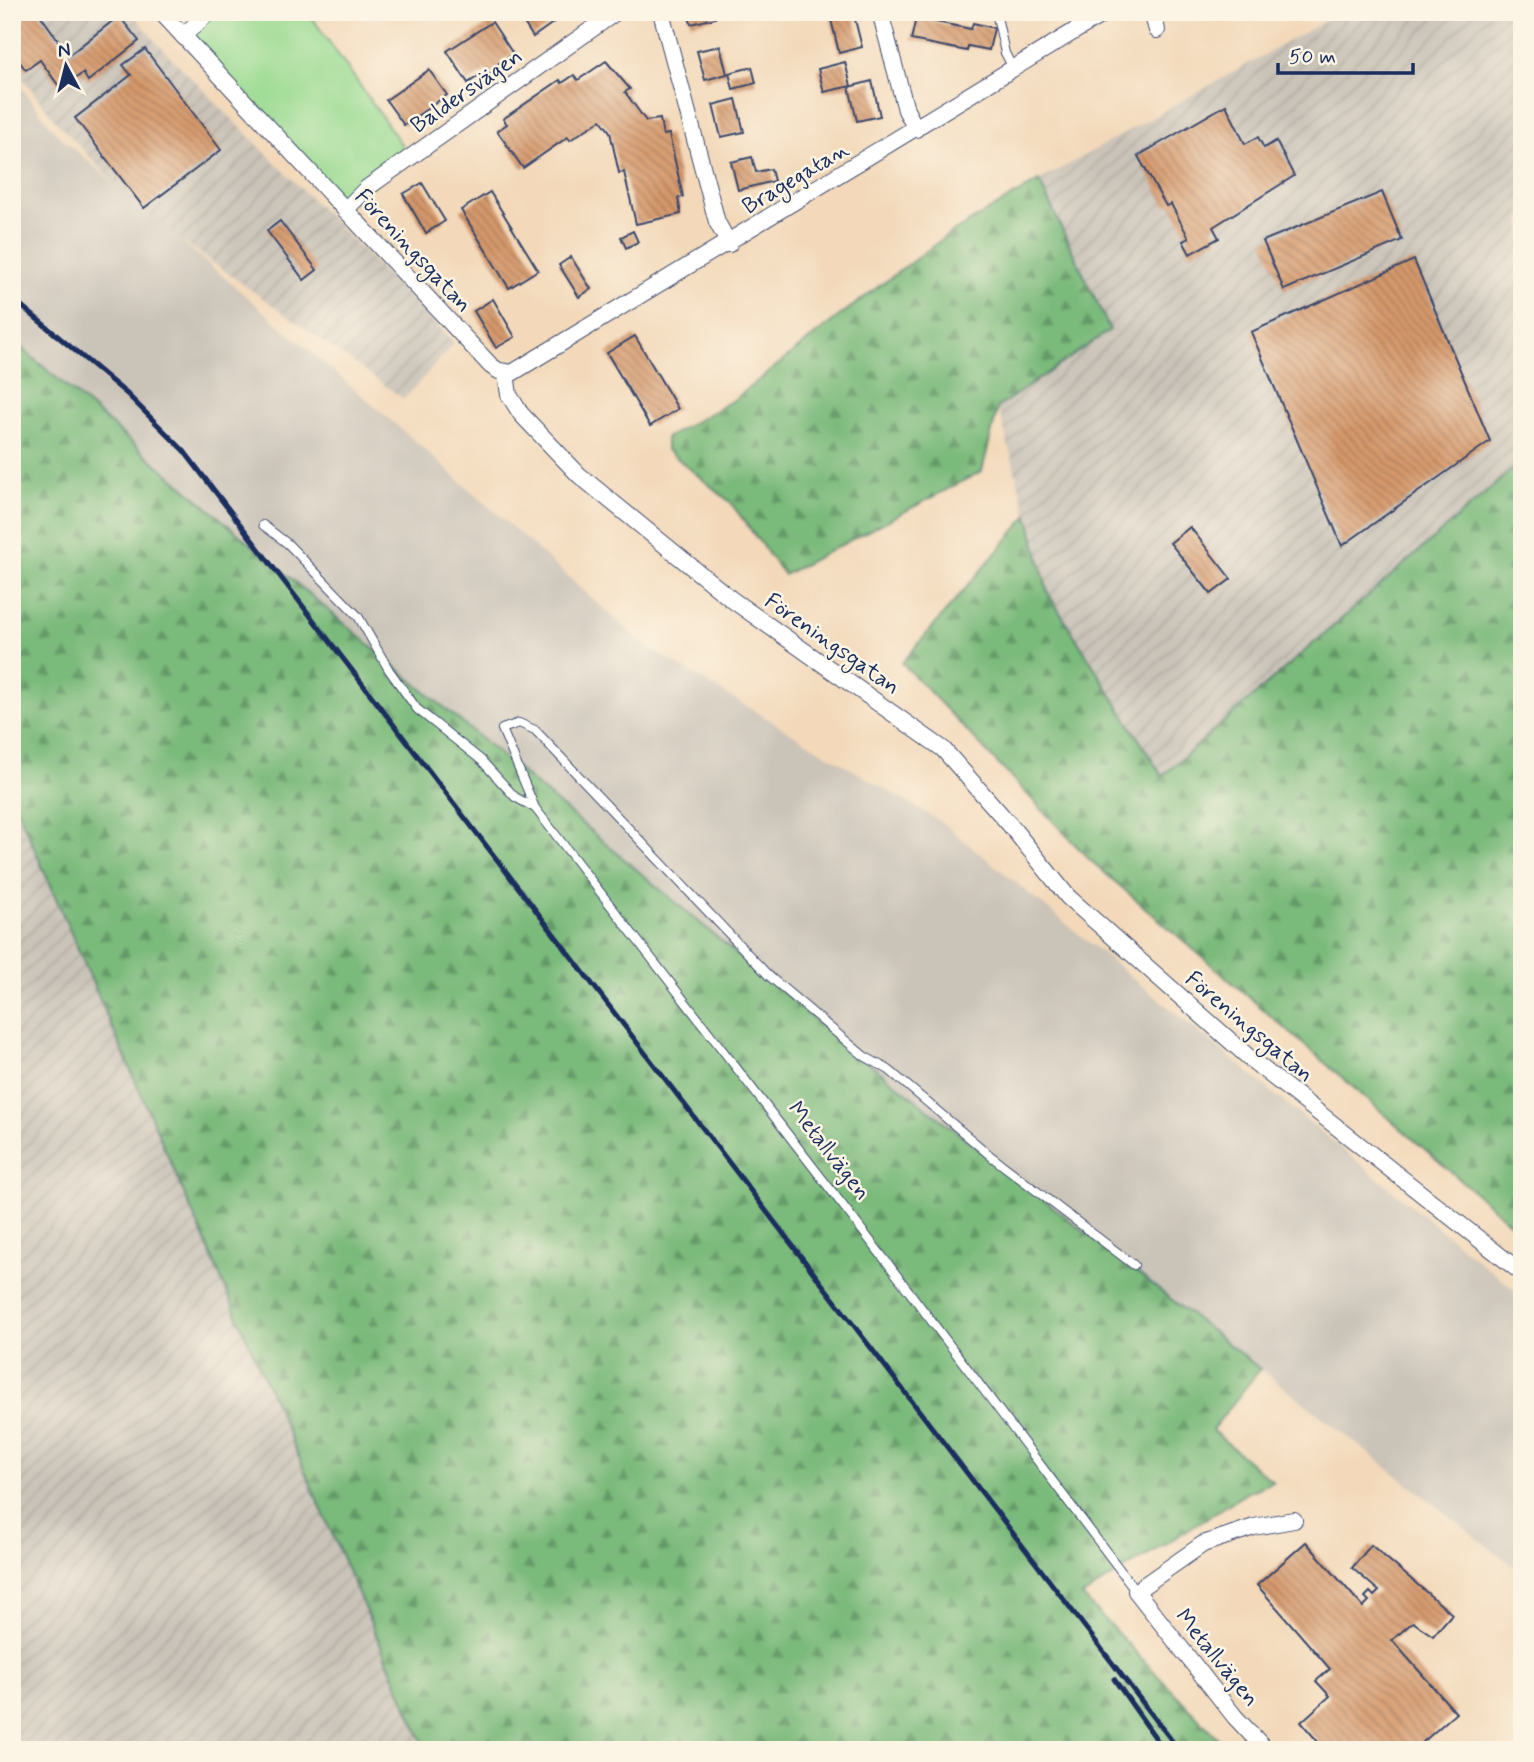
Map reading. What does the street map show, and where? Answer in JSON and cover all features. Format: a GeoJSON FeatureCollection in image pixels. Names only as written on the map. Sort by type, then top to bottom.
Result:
{"type":"FeatureCollection","features":[{"type":"Feature","properties":{"kind":"street","name":"Föreningsgatan"},"geometry":{"type":"LineString","coordinates":[[161,12],[491,366],[506,373],[509,395],[522,414],[579,475],[731,599],[943,749],[1010,825],[1068,897],[1253,1061],[1522,1273]]}},
{"type":"Feature","properties":{"kind":"street"},"geometry":{"type":"LineString","coordinates":[[183,36],[209,12]]}},
{"type":"Feature","properties":{"kind":"street","name":"Baldersvägen"},"geometry":{"type":"LineString","coordinates":[[345,210],[367,188],[616,12]]}},
{"type":"Feature","properties":{"kind":"street"},"geometry":{"type":"LineString","coordinates":[[661,12],[717,222],[729,244]]}},
{"type":"Feature","properties":{"kind":"street"},"geometry":{"type":"LineString","coordinates":[[880,12],[906,110],[916,129]]}},
{"type":"Feature","properties":{"kind":"street","name":"Bragegatan"},"geometry":{"type":"LineString","coordinates":[[506,373],[521,371],[1106,12]]}},
{"type":"Feature","properties":{"kind":"street"},"geometry":{"type":"LineString","coordinates":[[1152,12],[1157,30]]}},
{"type":"Feature","properties":{"kind":"street"},"geometry":{"type":"LineString","coordinates":[[1136,1591],[1203,1544],[1254,1527],[1294,1520]]}},
{"type":"Feature","properties":{"kind":"street","name":"Metallvägen"},"geometry":{"type":"LineString","coordinates":[[1136,1591],[1235,1717],[1266,1750]]}},
{"type":"Feature","properties":{"kind":"lane"},"geometry":{"type":"LineString","coordinates":[[996,12],[1005,53],[1014,70]]}},
{"type":"Feature","properties":{"kind":"lane"},"geometry":{"type":"LineString","coordinates":[[263,525],[288,544],[358,616],[388,670],[417,709],[481,760],[515,797],[535,808]]}},
{"type":"Feature","properties":{"kind":"lane","name":"Metallvägen"},"geometry":{"type":"LineString","coordinates":[[1134,1265],[992,1157],[889,1070],[864,1055],[769,976],[535,730],[519,723],[502,729],[535,808],[889,1265],[1136,1591]]}},
{"type":"Feature","properties":{"kind":"shaded area"},"geometry":{"type":"Polygon","coordinates":[[[12,12],[132,12],[156,42],[454,343],[404,399],[142,212],[53,118],[12,64],[12,12]]]}},
{"type":"Feature","properties":{"kind":"shaded area"},"geometry":{"type":"Polygon","coordinates":[[[1341,12],[1522,12],[1522,461],[1162,777],[1048,593],[998,407],[1110,330],[1039,181],[1341,12]]]}},
{"type":"Feature","properties":{"kind":"shaded area"},"geometry":{"type":"Polygon","coordinates":[[[12,75],[57,134],[416,442],[647,647],[944,824],[1522,1296],[1522,1573],[833,1035],[12,340],[12,75]]]}},
{"type":"Feature","properties":{"kind":"shaded area"},"geometry":{"type":"Polygon","coordinates":[[[12,797],[426,1750],[12,1750],[12,797]]]}},
{"type":"Feature","properties":{"kind":"green space"},"geometry":{"type":"Polygon","coordinates":[[[211,12],[308,12],[409,155],[346,207],[180,39],[211,12]]]}},
{"type":"Feature","properties":{"kind":"green space"},"geometry":{"type":"Polygon","coordinates":[[[1039,181],[1110,330],[998,407],[982,471],[784,575],[730,502],[666,449],[666,438],[735,399],[834,320],[949,234],[1039,181]]]}},
{"type":"Feature","properties":{"kind":"green space"},"geometry":{"type":"Polygon","coordinates":[[[12,340],[833,1035],[1260,1369],[1212,1430],[1273,1482],[1248,1492],[1082,1596],[1229,1750],[426,1750],[12,797],[12,340]]]}},
{"type":"Feature","properties":{"kind":"green space"},"geometry":{"type":"Polygon","coordinates":[[[1522,461],[1522,1233],[1090,860],[902,663],[1028,515],[1048,593],[1162,776],[1522,461]]]}},
{"type":"Feature","properties":{"kind":"building"},"geometry":{"type":"Polygon","coordinates":[[[26,12],[38,12],[69,55],[119,16],[139,41],[88,81],[83,73],[61,89],[40,60],[26,70],[12,52],[12,22],[26,12]]]}},
{"type":"Feature","properties":{"kind":"building"},"geometry":{"type":"Polygon","coordinates":[[[517,12],[568,12],[533,37],[517,12]]]}},
{"type":"Feature","properties":{"kind":"building"},"geometry":{"type":"Polygon","coordinates":[[[688,12],[713,12],[715,18],[691,24],[688,12]]]}},
{"type":"Feature","properties":{"kind":"building"},"geometry":{"type":"Polygon","coordinates":[[[853,12],[862,47],[839,53],[830,15],[853,12]]]}},
{"type":"Feature","properties":{"kind":"building"},"geometry":{"type":"Polygon","coordinates":[[[916,18],[971,29],[973,23],[994,28],[989,50],[968,46],[967,51],[911,40],[916,18]]]}},
{"type":"Feature","properties":{"kind":"building"},"geometry":{"type":"Polygon","coordinates":[[[492,22],[513,54],[499,63],[502,67],[489,75],[486,71],[468,83],[447,51],[492,22]]]}},
{"type":"Feature","properties":{"kind":"building"},"geometry":{"type":"Polygon","coordinates":[[[720,46],[727,74],[705,80],[697,51],[720,46]]]}},
{"type":"Feature","properties":{"kind":"building"},"geometry":{"type":"Polygon","coordinates":[[[145,49],[221,150],[144,208],[75,118],[131,75],[123,65],[145,49]]]}},
{"type":"Feature","properties":{"kind":"building"},"geometry":{"type":"Polygon","coordinates":[[[606,61],[630,89],[625,92],[646,121],[660,119],[663,135],[669,134],[683,197],[678,198],[681,214],[636,224],[624,172],[619,173],[610,132],[601,120],[570,140],[568,137],[523,168],[497,131],[507,124],[503,119],[560,80],[562,83],[574,75],[578,80],[606,61]]]}},
{"type":"Feature","properties":{"kind":"building"},"geometry":{"type":"Polygon","coordinates":[[[845,62],[851,86],[824,92],[818,69],[845,62]]]}},
{"type":"Feature","properties":{"kind":"building"},"geometry":{"type":"Polygon","coordinates":[[[752,67],[756,83],[733,89],[729,73],[752,67]]]}},
{"type":"Feature","properties":{"kind":"building"},"geometry":{"type":"Polygon","coordinates":[[[429,70],[447,95],[404,125],[386,100],[429,70]]]}},
{"type":"Feature","properties":{"kind":"building"},"geometry":{"type":"Polygon","coordinates":[[[872,81],[880,116],[857,121],[849,87],[872,81]]]}},
{"type":"Feature","properties":{"kind":"building"},"geometry":{"type":"Polygon","coordinates":[[[736,99],[744,132],[721,137],[713,105],[736,99]]]}},
{"type":"Feature","properties":{"kind":"building"},"geometry":{"type":"Polygon","coordinates":[[[1226,105],[1245,144],[1258,137],[1264,148],[1276,141],[1294,176],[1213,227],[1219,238],[1190,254],[1183,241],[1189,238],[1171,204],[1166,206],[1138,156],[1226,105]]]}},
{"type":"Feature","properties":{"kind":"building"},"geometry":{"type":"Polygon","coordinates":[[[752,157],[756,172],[771,169],[774,181],[738,190],[731,162],[752,157]]]}},
{"type":"Feature","properties":{"kind":"building"},"geometry":{"type":"Polygon","coordinates":[[[422,183],[445,221],[426,233],[403,194],[422,183]]]}},
{"type":"Feature","properties":{"kind":"building"},"geometry":{"type":"Polygon","coordinates":[[[490,192],[538,270],[509,288],[461,210],[490,192]]]}},
{"type":"Feature","properties":{"kind":"building"},"geometry":{"type":"Polygon","coordinates":[[[1382,192],[1402,240],[1284,290],[1263,241],[1382,192]]]}},
{"type":"Feature","properties":{"kind":"building"},"geometry":{"type":"Polygon","coordinates":[[[280,221],[317,270],[304,280],[267,231],[280,221]]]}},
{"type":"Feature","properties":{"kind":"building"},"geometry":{"type":"Polygon","coordinates":[[[633,231],[638,242],[626,248],[621,237],[633,231]]]}},
{"type":"Feature","properties":{"kind":"building"},"geometry":{"type":"Polygon","coordinates":[[[571,257],[591,289],[579,297],[559,265],[571,257]]]}},
{"type":"Feature","properties":{"kind":"building"},"geometry":{"type":"Polygon","coordinates":[[[1414,260],[1490,441],[1342,546],[1251,332],[1414,260]]]}},
{"type":"Feature","properties":{"kind":"building"},"geometry":{"type":"Polygon","coordinates":[[[493,299],[515,337],[496,348],[474,311],[493,299]]]}},
{"type":"Feature","properties":{"kind":"building"},"geometry":{"type":"Polygon","coordinates":[[[635,336],[678,409],[650,426],[607,353],[635,336]]]}},
{"type":"Feature","properties":{"kind":"building"},"geometry":{"type":"Polygon","coordinates":[[[1190,527],[1231,579],[1211,594],[1170,543],[1190,527]]]}},
{"type":"Feature","properties":{"kind":"building"},"geometry":{"type":"Polygon","coordinates":[[[1306,1542],[1363,1607],[1369,1601],[1365,1597],[1370,1592],[1374,1596],[1379,1591],[1352,1568],[1371,1545],[1452,1614],[1433,1636],[1413,1622],[1392,1640],[1456,1713],[1414,1750],[1325,1750],[1301,1722],[1330,1696],[1316,1681],[1330,1669],[1257,1585],[1306,1542]]]}},
{"type":"Feature","properties":{"kind":"railway"},"geometry":{"type":"LineString","coordinates":[[12,298],[127,394],[184,451],[1179,1750]]}},
{"type":"Feature","properties":{"kind":"railway"},"geometry":{"type":"LineString","coordinates":[[1114,1679],[1164,1750]]}}]}
